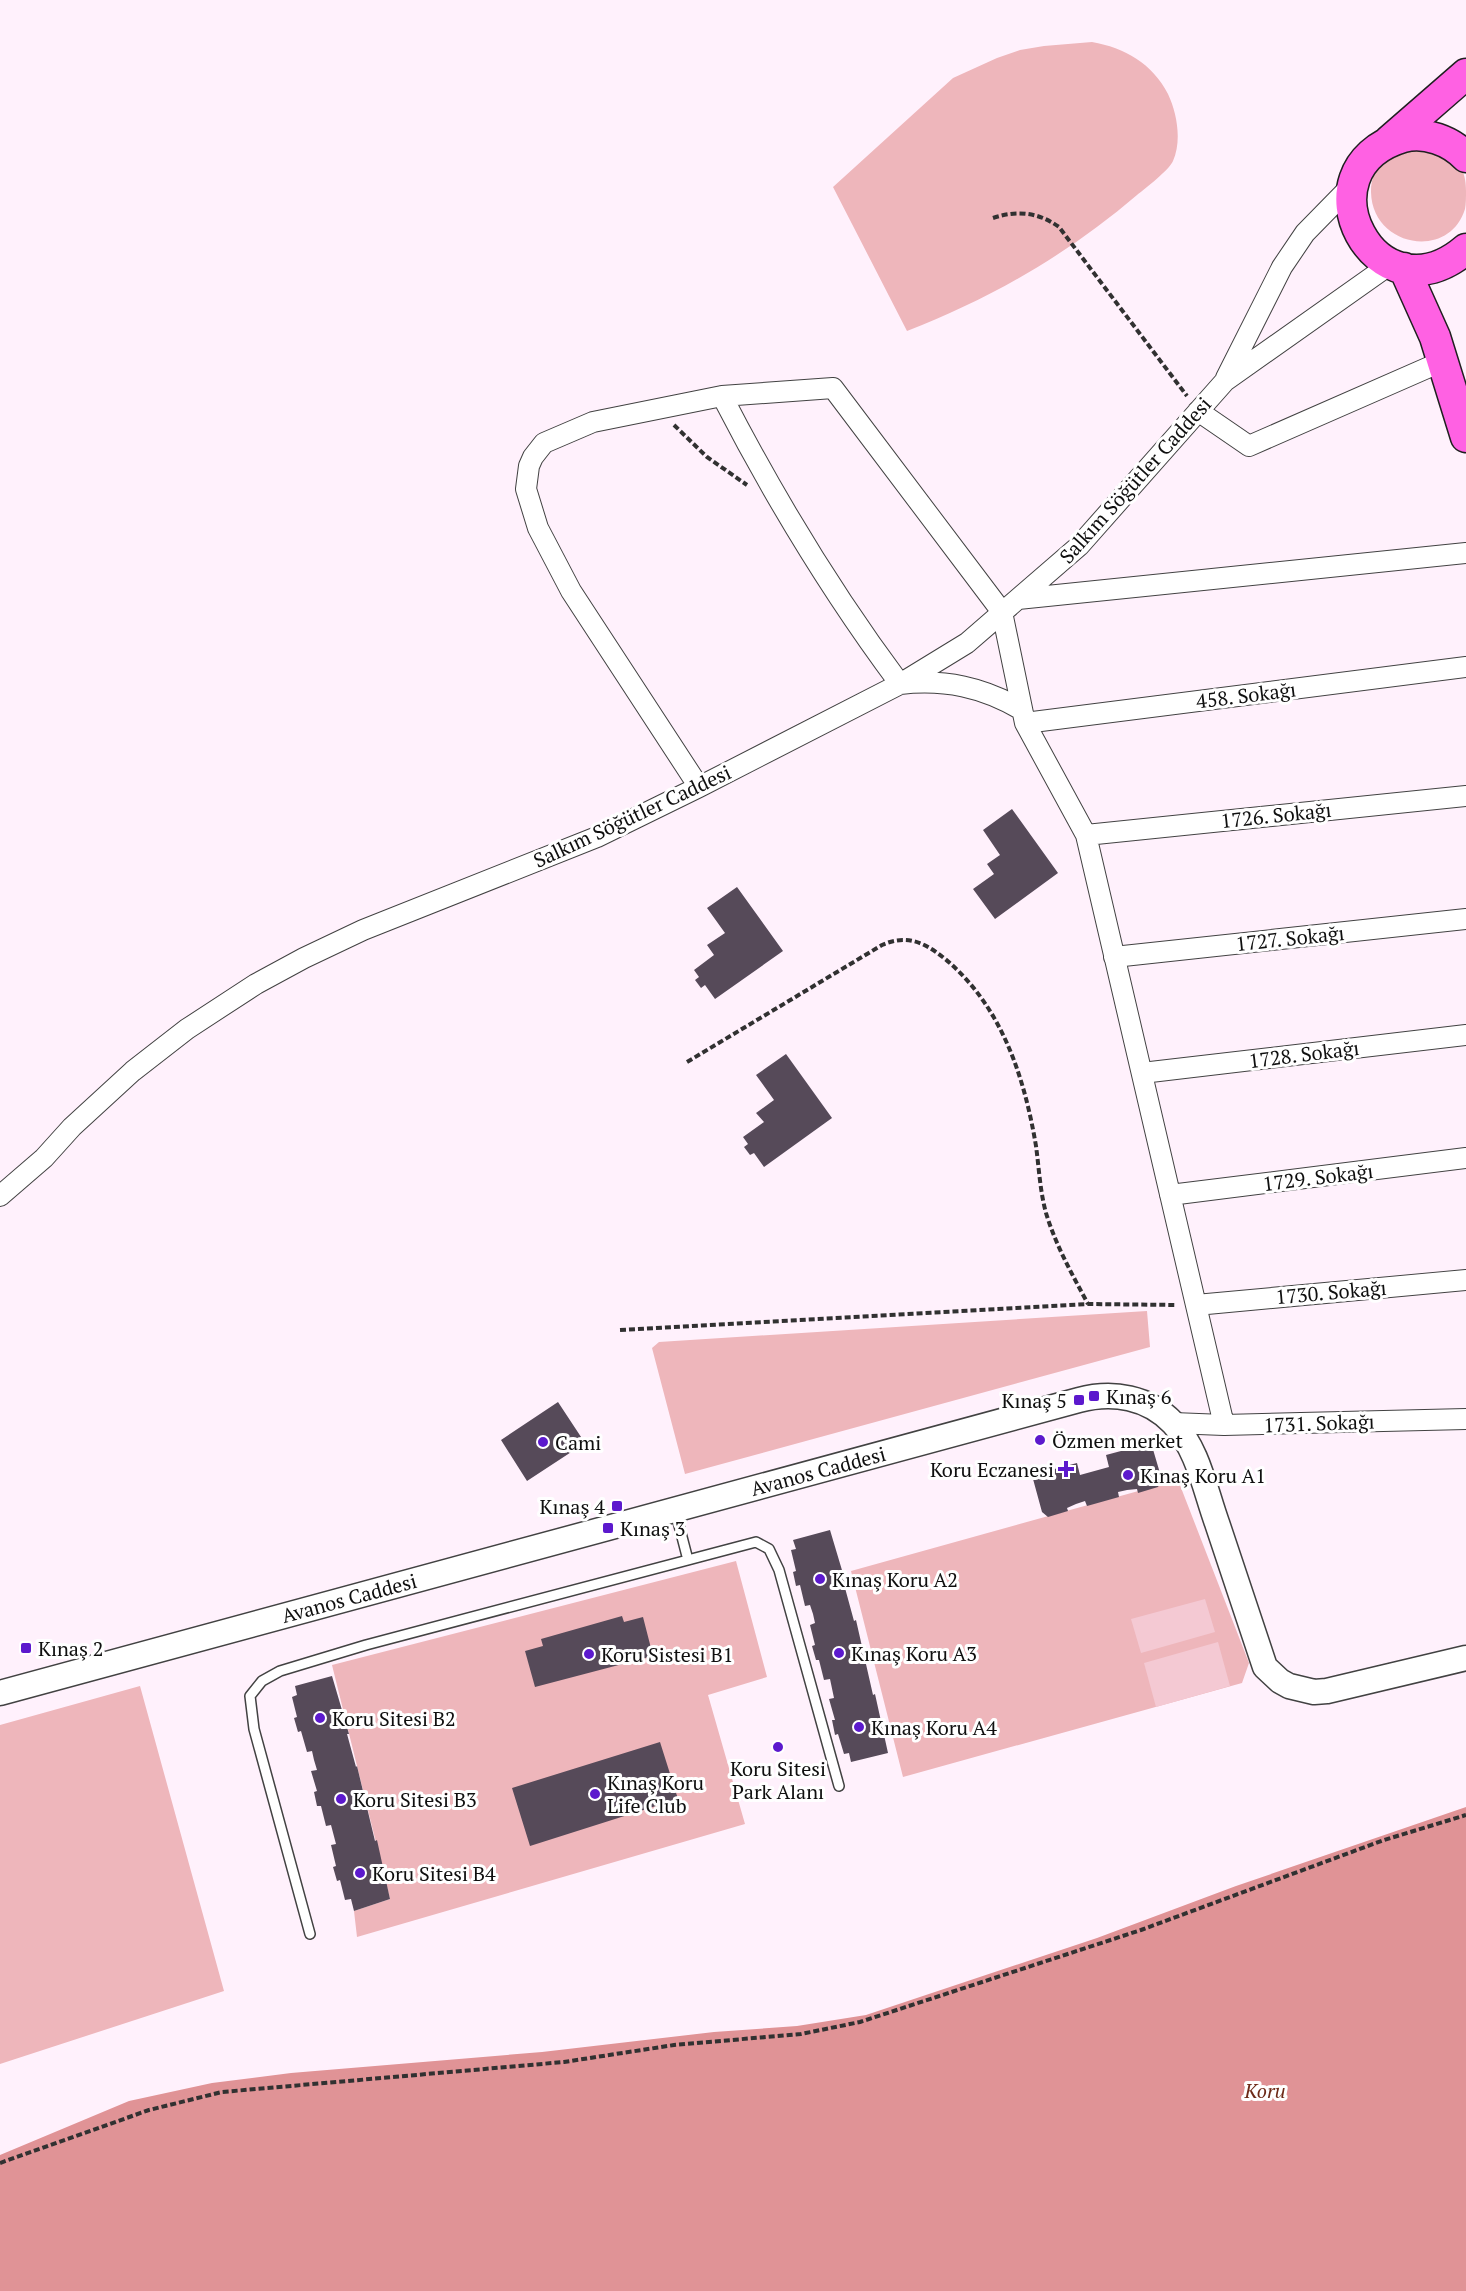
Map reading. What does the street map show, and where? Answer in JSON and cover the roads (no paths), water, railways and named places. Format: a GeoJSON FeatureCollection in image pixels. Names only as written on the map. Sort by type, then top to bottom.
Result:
{"type":"FeatureCollection","features":[{"type":"Feature","properties":{"kind":"main road"},"geometry":{"type":"LineString","coordinates":[[1466,74],[1389,141],[1373,152],[1361,167],[1353,184],[1351,206],[1356,228],[1367,246],[1384,260],[1398,266],[1422,270],[1439,266],[1454,259],[1466,249]]}},
{"type":"Feature","properties":{"kind":"main road"},"geometry":{"type":"LineString","coordinates":[[1389,141],[1407,136],[1426,136],[1443,140],[1466,157]]}},
{"type":"Feature","properties":{"kind":"main road"},"geometry":{"type":"LineString","coordinates":[[1398,266],[1435,336],[1466,437]]}},
{"type":"Feature","properties":{"kind":"street","name":"Salkım Söğütler Caddesi"},"geometry":{"type":"LineString","coordinates":[[1225,381],[1282,267],[1305,233],[1353,184]]}},
{"type":"Feature","properties":{"kind":"street","name":"Salkım Söğütler Caddesi"},"geometry":{"type":"LineString","coordinates":[[0,1196],[44,1158],[72,1127],[132,1071],[187,1029],[256,984],[363,930],[597,837],[699,788],[900,684],[967,643],[1079,546],[1225,381],[1398,266]]}},
{"type":"Feature","properties":{"kind":"street"},"geometry":{"type":"LineString","coordinates":[[1198,411],[1249,446],[1443,362]]}},
{"type":"Feature","properties":{"kind":"street"},"geometry":{"type":"LineString","coordinates":[[699,788],[571,591],[538,528],[526,489],[529,466],[544,443],[592,422],[722,396],[833,388],[1002,612],[1024,716],[1086,835],[1224,1425]]}},
{"type":"Feature","properties":{"kind":"street"},"geometry":{"type":"LineString","coordinates":[[722,396],[779,502],[829,585],[900,684],[933,682],[985,691],[1024,716]]}},
{"type":"Feature","properties":{"kind":"street"},"geometry":{"type":"LineString","coordinates":[[1018,599],[1466,553]]}},
{"type":"Feature","properties":{"kind":"street","name":"458. Sokağı"},"geometry":{"type":"LineString","coordinates":[[1024,716],[1466,667]]}},
{"type":"Feature","properties":{"kind":"street","name":"1726. Sokağı"},"geometry":{"type":"LineString","coordinates":[[1086,835],[1466,796]]}},
{"type":"Feature","properties":{"kind":"street","name":"1727. Sokağı"},"geometry":{"type":"LineString","coordinates":[[1114,957],[1466,919]]}},
{"type":"Feature","properties":{"kind":"street","name":"1728. Sokağı"},"geometry":{"type":"LineString","coordinates":[[1142,1073],[1466,1035]]}},
{"type":"Feature","properties":{"kind":"street","name":"1729. Sokağı"},"geometry":{"type":"LineString","coordinates":[[1170,1195],[1466,1158]]}},
{"type":"Feature","properties":{"kind":"street","name":"1730. Sokağı"},"geometry":{"type":"LineString","coordinates":[[1196,1305],[1466,1280]]}},
{"type":"Feature","properties":{"kind":"street","name":"Avanos Caddesi"},"geometry":{"type":"LineString","coordinates":[[0,1693],[1094,1396],[1109,1395],[1138,1400],[1163,1414],[1173,1423],[1189,1446],[1199,1468],[1265,1667],[1280,1681],[1301,1690],[1327,1691],[1466,1658]]}},
{"type":"Feature","properties":{"kind":"street","name":"1731. Sokağı"},"geometry":{"type":"LineString","coordinates":[[1173,1423],[1224,1425],[1466,1419]]}},
{"type":"Feature","properties":{"kind":"lane"},"geometry":{"type":"LineString","coordinates":[[675,1510],[688,1560]]}},
{"type":"Feature","properties":{"kind":"lane"},"geometry":{"type":"LineString","coordinates":[[310,1934],[254,1729],[250,1696],[262,1681],[280,1671],[366,1646],[756,1542],[769,1549],[779,1570],[838,1786]]}},
{"type":"Feature","properties":{"kind":"place","name":"Kınaş 6"},"geometry":{"type":"Point","coordinates":[1094,1396]}},
{"type":"Feature","properties":{"kind":"place","name":"Kınaş 5"},"geometry":{"type":"Point","coordinates":[1079,1400]}},
{"type":"Feature","properties":{"kind":"place","name":"Özmen merket"},"geometry":{"type":"Point","coordinates":[1040,1440]}},
{"type":"Feature","properties":{"kind":"place","name":"Cami"},"geometry":{"type":"Point","coordinates":[543,1442]}},
{"type":"Feature","properties":{"kind":"place","name":"Koru Eczanesi"},"geometry":{"type":"Point","coordinates":[1066,1469]}},
{"type":"Feature","properties":{"kind":"place","name":"Kınaş Koru A1"},"geometry":{"type":"Point","coordinates":[1128,1475]}},
{"type":"Feature","properties":{"kind":"place","name":"Kınaş 4"},"geometry":{"type":"Point","coordinates":[617,1506]}},
{"type":"Feature","properties":{"kind":"place","name":"Kınaş 3"},"geometry":{"type":"Point","coordinates":[608,1528]}},
{"type":"Feature","properties":{"kind":"place","name":"Kınaş Koru A2"},"geometry":{"type":"Point","coordinates":[820,1579]}},
{"type":"Feature","properties":{"kind":"place","name":"Kınaş 2"},"geometry":{"type":"Point","coordinates":[26,1648]}},
{"type":"Feature","properties":{"kind":"place","name":"Kınaş Koru A3"},"geometry":{"type":"Point","coordinates":[839,1653]}},
{"type":"Feature","properties":{"kind":"place","name":"Koru Sistesi B1"},"geometry":{"type":"Point","coordinates":[589,1654]}},
{"type":"Feature","properties":{"kind":"place","name":"Koru Sitesi B2"},"geometry":{"type":"Point","coordinates":[320,1718]}},
{"type":"Feature","properties":{"kind":"place","name":"Kınaş Koru A4"},"geometry":{"type":"Point","coordinates":[859,1727]}},
{"type":"Feature","properties":{"kind":"place","name":"Koru Sitesi Park Alanı"},"geometry":{"type":"Point","coordinates":[778,1747]}},
{"type":"Feature","properties":{"kind":"place","name":"Kınaş Koru Life Club"},"geometry":{"type":"Point","coordinates":[595,1794]}},
{"type":"Feature","properties":{"kind":"place","name":"Koru Sitesi B3"},"geometry":{"type":"Point","coordinates":[341,1799]}},
{"type":"Feature","properties":{"kind":"place","name":"Koru Sitesi B4"},"geometry":{"type":"Point","coordinates":[360,1873]}},
{"type":"Feature","properties":{"kind":"park label","name":"Koru"},"geometry":{"type":"Point","coordinates":[1265,2090]}}]}
